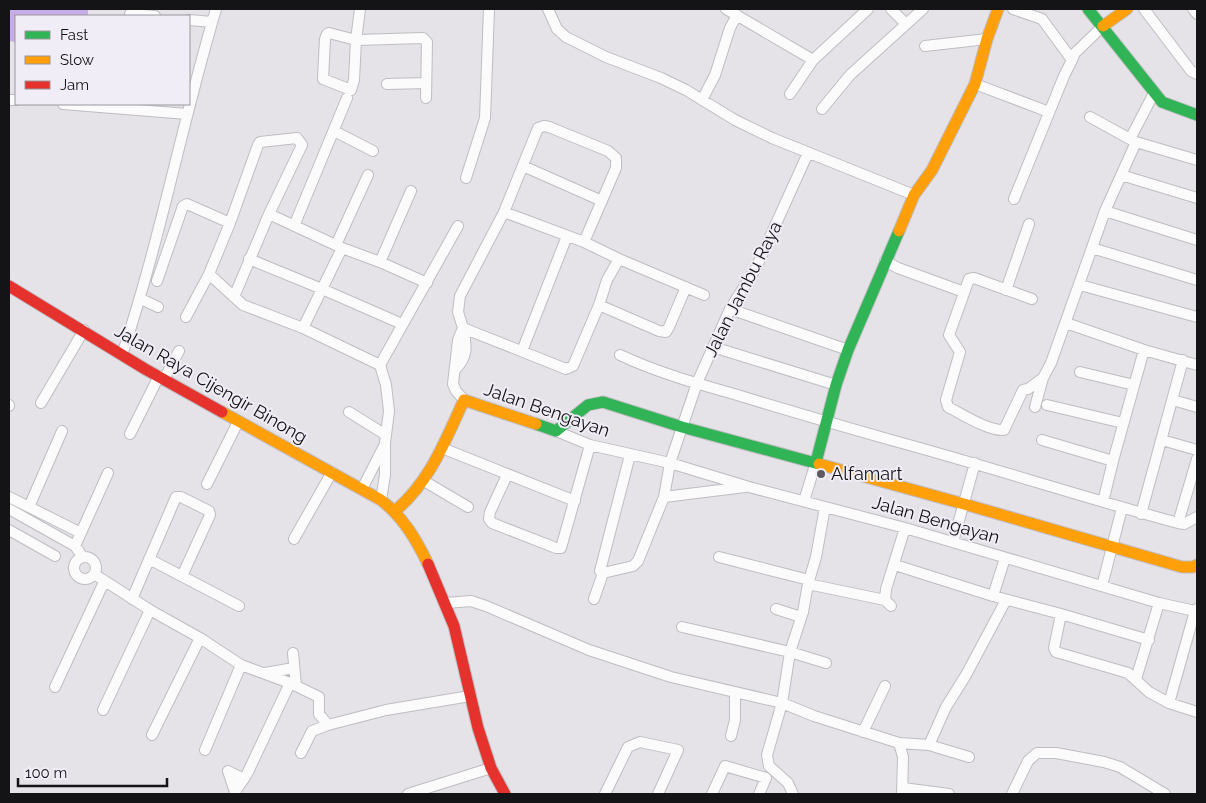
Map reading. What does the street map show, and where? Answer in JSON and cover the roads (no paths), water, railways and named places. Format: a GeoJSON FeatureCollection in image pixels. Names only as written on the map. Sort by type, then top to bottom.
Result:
{"type":"FeatureCollection","features":[{"type":"Feature","properties":{"kind":"street"},"geometry":{"type":"LineString","coordinates":[[190,103],[216,9]]}},
{"type":"Feature","properties":{"kind":"street"},"geometry":{"type":"LineString","coordinates":[[360,9],[356,40],[354,80],[351,90],[324,79],[325,39],[327,34],[332,32],[356,40],[425,39],[427,42],[426,98]]}},
{"type":"Feature","properties":{"kind":"street"},"geometry":{"type":"LineString","coordinates":[[466,178],[485,118],[490,9]]}},
{"type":"Feature","properties":{"kind":"street"},"geometry":{"type":"LineString","coordinates":[[548,9],[557,29],[566,37],[606,57],[661,78],[735,120],[808,153],[914,195]]}},
{"type":"Feature","properties":{"kind":"street"},"geometry":{"type":"LineString","coordinates":[[726,9],[813,60]]}},
{"type":"Feature","properties":{"kind":"street"},"geometry":{"type":"LineString","coordinates":[[790,94],[813,60],[868,9]]}},
{"type":"Feature","properties":{"kind":"street"},"geometry":{"type":"LineString","coordinates":[[891,9],[906,24]]}},
{"type":"Feature","properties":{"kind":"street"},"geometry":{"type":"LineString","coordinates":[[822,109],[850,75],[923,9]]}},
{"type":"Feature","properties":{"kind":"street"},"geometry":{"type":"LineString","coordinates":[[804,501],[836,385],[848,350],[914,195],[932,170],[975,84],[987,39],[998,9]]}},
{"type":"Feature","properties":{"kind":"street"},"geometry":{"type":"LineString","coordinates":[[1013,9],[1042,19],[1072,60]]}},
{"type":"Feature","properties":{"kind":"street"},"geometry":{"type":"LineString","coordinates":[[1088,9],[1162,102],[1197,115]]}},
{"type":"Feature","properties":{"kind":"street"},"geometry":{"type":"LineString","coordinates":[[1014,199],[1075,52],[1102,26],[1127,9]]}},
{"type":"Feature","properties":{"kind":"street"},"geometry":{"type":"LineString","coordinates":[[1144,9],[1191,71],[1197,74]]}},
{"type":"Feature","properties":{"kind":"street"},"geometry":{"type":"LineString","coordinates":[[1193,9],[1197,14]]}},
{"type":"Feature","properties":{"kind":"street"},"geometry":{"type":"LineString","coordinates":[[130,14],[142,15]]}},
{"type":"Feature","properties":{"kind":"street"},"geometry":{"type":"LineString","coordinates":[[702,100],[715,75],[730,28],[737,15]]}},
{"type":"Feature","properties":{"kind":"street"},"geometry":{"type":"LineString","coordinates":[[190,20],[212,22]]}},
{"type":"Feature","properties":{"kind":"street"},"geometry":{"type":"LineString","coordinates":[[925,46],[987,39]]}},
{"type":"Feature","properties":{"kind":"street"},"geometry":{"type":"LineString","coordinates":[[387,84],[426,83]]}},
{"type":"Feature","properties":{"kind":"street"},"geometry":{"type":"LineString","coordinates":[[975,84],[1050,112]]}},
{"type":"Feature","properties":{"kind":"street"},"geometry":{"type":"LineString","coordinates":[[1035,407],[1043,378],[1066,323],[1105,211],[1154,93]]}},
{"type":"Feature","properties":{"kind":"street"},"geometry":{"type":"LineString","coordinates":[[294,226],[347,98]]}},
{"type":"Feature","properties":{"kind":"street"},"geometry":{"type":"LineString","coordinates":[[75,105],[187,114]]}},
{"type":"Feature","properties":{"kind":"street"},"geometry":{"type":"LineString","coordinates":[[122,355],[141,299],[189,105]]}},
{"type":"Feature","properties":{"kind":"street"},"geometry":{"type":"LineString","coordinates":[[1090,117],[1133,140],[1197,160]]}},
{"type":"Feature","properties":{"kind":"street"},"geometry":{"type":"LineString","coordinates":[[407,526],[421,485],[442,448],[464,400],[453,384],[458,340],[463,328],[458,312],[460,296],[504,212],[538,128],[544,126],[608,151],[616,158],[616,168],[584,242]]}},
{"type":"Feature","properties":{"kind":"street"},"geometry":{"type":"LineString","coordinates":[[334,131],[374,151]]}},
{"type":"Feature","properties":{"kind":"street"},"geometry":{"type":"LineString","coordinates":[[186,317],[209,274],[260,142],[297,138],[302,145],[269,214],[234,297]]}},
{"type":"Feature","properties":{"kind":"street","name":"Jalan Jambu Raya"},"geometry":{"type":"LineString","coordinates":[[603,574],[635,564],[664,497],[670,463],[697,383],[730,309],[756,268],[808,153]]}},
{"type":"Feature","properties":{"kind":"street"},"geometry":{"type":"LineString","coordinates":[[523,166],[602,201]]}},
{"type":"Feature","properties":{"kind":"street"},"geometry":{"type":"LineString","coordinates":[[304,328],[322,289],[368,175]]}},
{"type":"Feature","properties":{"kind":"street"},"geometry":{"type":"LineString","coordinates":[[1121,175],[1197,198]]}},
{"type":"Feature","properties":{"kind":"street"},"geometry":{"type":"LineString","coordinates":[[380,262],[411,191]]}},
{"type":"Feature","properties":{"kind":"street"},"geometry":{"type":"LineString","coordinates":[[157,281],[183,206],[187,204],[230,223]]}},
{"type":"Feature","properties":{"kind":"street"},"geometry":{"type":"LineString","coordinates":[[1105,211],[1197,240]]}},
{"type":"Feature","properties":{"kind":"street"},"geometry":{"type":"LineString","coordinates":[[504,212],[584,242],[704,295]]}},
{"type":"Feature","properties":{"kind":"street"},"geometry":{"type":"LineString","coordinates":[[269,214],[339,247],[380,262],[427,283]]}},
{"type":"Feature","properties":{"kind":"street"},"geometry":{"type":"LineString","coordinates":[[1006,290],[1029,224]]}},
{"type":"Feature","properties":{"kind":"street"},"geometry":{"type":"LineString","coordinates":[[381,500],[389,411],[386,385],[380,365],[458,226]]}},
{"type":"Feature","properties":{"kind":"street"},"geometry":{"type":"LineString","coordinates":[[522,352],[567,236]]}},
{"type":"Feature","properties":{"kind":"street"},"geometry":{"type":"LineString","coordinates":[[1092,248],[1197,280]]}},
{"type":"Feature","properties":{"kind":"street"},"geometry":{"type":"LineString","coordinates":[[249,259],[402,324]]}},
{"type":"Feature","properties":{"kind":"street"},"geometry":{"type":"LineString","coordinates":[[463,328],[566,369],[570,368],[573,366],[599,305],[607,280],[619,259]]}},
{"type":"Feature","properties":{"kind":"street"},"geometry":{"type":"LineString","coordinates":[[886,261],[898,268],[964,292]]}},
{"type":"Feature","properties":{"kind":"street"},"geometry":{"type":"LineString","coordinates":[[209,274],[243,305],[304,328],[380,365]]}},
{"type":"Feature","properties":{"kind":"street"},"geometry":{"type":"LineString","coordinates":[[1032,299],[971,278],[949,335],[960,352],[946,400],[948,407],[997,430],[1004,430],[1023,390],[1028,389],[1043,378]]}},
{"type":"Feature","properties":{"kind":"street"},"geometry":{"type":"LineString","coordinates":[[1080,285],[1197,317]]}},
{"type":"Feature","properties":{"kind":"street","name":"Jalan Raya Cijengir Binong"},"geometry":{"type":"LineString","coordinates":[[9,286],[51,309],[122,355],[238,422],[362,488],[395,511],[416,540],[446,603],[454,626],[478,728],[492,768],[505,794]]}},
{"type":"Feature","properties":{"kind":"street"},"geometry":{"type":"LineString","coordinates":[[599,305],[659,331],[666,332],[686,287]]}},
{"type":"Feature","properties":{"kind":"street"},"geometry":{"type":"LineString","coordinates":[[141,299],[158,306]]}},
{"type":"Feature","properties":{"kind":"street"},"geometry":{"type":"LineString","coordinates":[[730,309],[848,350]]}},
{"type":"Feature","properties":{"kind":"street"},"geometry":{"type":"LineString","coordinates":[[1066,323],[1144,350],[1197,364]]}},
{"type":"Feature","properties":{"kind":"street"},"geometry":{"type":"LineString","coordinates":[[41,403],[84,330]]}},
{"type":"Feature","properties":{"kind":"street"},"geometry":{"type":"LineString","coordinates":[[713,347],[836,385]]}},
{"type":"Feature","properties":{"kind":"street"},"geometry":{"type":"LineString","coordinates":[[1104,502],[1113,460],[1144,350]]}},
{"type":"Feature","properties":{"kind":"street"},"geometry":{"type":"LineString","coordinates":[[130,434],[179,352]]}},
{"type":"Feature","properties":{"kind":"street"},"geometry":{"type":"LineString","coordinates":[[620,355],[647,368],[827,422],[975,463],[1141,514],[1184,524],[1197,517]]}},
{"type":"Feature","properties":{"kind":"street"},"geometry":{"type":"LineString","coordinates":[[1141,514],[1183,360]]}},
{"type":"Feature","properties":{"kind":"street"},"geometry":{"type":"LineString","coordinates":[[1080,372],[1134,384]]}},
{"type":"Feature","properties":{"kind":"street","name":"Jalan Bengayan"},"geometry":{"type":"LineString","coordinates":[[464,400],[556,431],[590,445],[670,463],[749,487],[905,528],[1159,603],[1196,610]]}},
{"type":"Feature","properties":{"kind":"street"},"geometry":{"type":"LineString","coordinates":[[1173,400],[1197,407]]}},
{"type":"Feature","properties":{"kind":"street"},"geometry":{"type":"LineString","coordinates":[[556,431],[588,405],[593,402],[603,402],[682,427],[816,462],[1182,567],[1197,565]]}},
{"type":"Feature","properties":{"kind":"street"},"geometry":{"type":"LineString","coordinates":[[1047,405],[1123,424]]}},
{"type":"Feature","properties":{"kind":"street"},"geometry":{"type":"LineString","coordinates":[[349,412],[386,439]]}},
{"type":"Feature","properties":{"kind":"street"},"geometry":{"type":"LineString","coordinates":[[207,484],[238,422]]}},
{"type":"Feature","properties":{"kind":"street"},"geometry":{"type":"LineString","coordinates":[[29,507],[62,431]]}},
{"type":"Feature","properties":{"kind":"street"},"geometry":{"type":"LineString","coordinates":[[362,488],[386,439]]}},
{"type":"Feature","properties":{"kind":"street"},"geometry":{"type":"LineString","coordinates":[[1042,440],[1113,460]]}},
{"type":"Feature","properties":{"kind":"street"},"geometry":{"type":"LineString","coordinates":[[1162,440],[1197,450]]}},
{"type":"Feature","properties":{"kind":"street"},"geometry":{"type":"LineString","coordinates":[[506,475],[490,512],[492,523],[556,548],[561,548],[590,445]]}},
{"type":"Feature","properties":{"kind":"street"},"geometry":{"type":"LineString","coordinates":[[442,448],[575,501]]}},
{"type":"Feature","properties":{"kind":"street"},"geometry":{"type":"LineString","coordinates":[[594,599],[603,574],[600,571],[630,455]]}},
{"type":"Feature","properties":{"kind":"street"},"geometry":{"type":"LineString","coordinates":[[1178,523],[1197,459]]}},
{"type":"Feature","properties":{"kind":"street"},"geometry":{"type":"LineString","coordinates":[[953,542],[975,463]]}},
{"type":"Feature","properties":{"kind":"street"},"geometry":{"type":"LineString","coordinates":[[294,539],[332,472]]}},
{"type":"Feature","properties":{"kind":"street"},"geometry":{"type":"LineString","coordinates":[[75,546],[108,473]]}},
{"type":"Feature","properties":{"kind":"street"},"geometry":{"type":"LineString","coordinates":[[421,485],[468,507]]}},
{"type":"Feature","properties":{"kind":"street"},"geometry":{"type":"LineString","coordinates":[[395,511],[421,485]]}},
{"type":"Feature","properties":{"kind":"street"},"geometry":{"type":"LineString","coordinates":[[664,497],[749,487]]}},
{"type":"Feature","properties":{"kind":"street"},"geometry":{"type":"LineString","coordinates":[[9,496],[82,532]]}},
{"type":"Feature","properties":{"kind":"street"},"geometry":{"type":"LineString","coordinates":[[132,599],[176,497],[181,496],[209,512],[210,515],[182,576]]}},
{"type":"Feature","properties":{"kind":"street"},"geometry":{"type":"LineString","coordinates":[[793,794],[788,783],[769,766],[767,756],[782,703],[790,652],[816,557],[825,507]]}},
{"type":"Feature","properties":{"kind":"street"},"geometry":{"type":"LineString","coordinates":[[1102,586],[1110,547],[1122,508]]}},
{"type":"Feature","properties":{"kind":"street"},"geometry":{"type":"LineString","coordinates":[[9,509],[75,546],[83,557],[90,558],[95,564],[95,571],[94,574],[85,579],[76,574],[75,564],[83,557]]}},
{"type":"Feature","properties":{"kind":"street"},"geometry":{"type":"LineString","coordinates":[[719,557],[888,603],[886,589],[905,528]]}},
{"type":"Feature","properties":{"kind":"street"},"geometry":{"type":"LineString","coordinates":[[9,531],[55,556]]}},
{"type":"Feature","properties":{"kind":"street"},"geometry":{"type":"LineString","coordinates":[[993,596],[1005,558]]}},
{"type":"Feature","properties":{"kind":"street"},"geometry":{"type":"LineString","coordinates":[[149,559],[239,606]]}},
{"type":"Feature","properties":{"kind":"street"},"geometry":{"type":"LineString","coordinates":[[895,565],[1006,600],[1149,640]]}},
{"type":"Feature","properties":{"kind":"street"},"geometry":{"type":"LineString","coordinates":[[94,574],[150,610],[200,638],[240,665],[293,684],[318,696],[319,714],[301,753]]}},
{"type":"Feature","properties":{"kind":"street"},"geometry":{"type":"LineString","coordinates":[[55,687],[104,582]]}},
{"type":"Feature","properties":{"kind":"street"},"geometry":{"type":"LineString","coordinates":[[929,745],[946,707],[966,675],[1006,600]]}},
{"type":"Feature","properties":{"kind":"street"},"geometry":{"type":"LineString","coordinates":[[446,603],[471,602],[486,606],[589,650],[671,677],[782,703],[814,716],[898,743],[929,745],[969,757]]}},
{"type":"Feature","properties":{"kind":"street"},"geometry":{"type":"LineString","coordinates":[[1136,678],[1159,603]]}},
{"type":"Feature","properties":{"kind":"street"},"geometry":{"type":"LineString","coordinates":[[776,609],[801,617]]}},
{"type":"Feature","properties":{"kind":"street"},"geometry":{"type":"LineString","coordinates":[[104,710],[150,610]]}},
{"type":"Feature","properties":{"kind":"street"},"geometry":{"type":"LineString","coordinates":[[1169,703],[1196,610]]}},
{"type":"Feature","properties":{"kind":"street"},"geometry":{"type":"LineString","coordinates":[[1061,614],[1054,648],[1056,652],[1128,672],[1149,692],[1169,703],[1197,712]]}},
{"type":"Feature","properties":{"kind":"street"},"geometry":{"type":"LineString","coordinates":[[682,627],[790,652],[826,663]]}},
{"type":"Feature","properties":{"kind":"street"},"geometry":{"type":"LineString","coordinates":[[152,735],[200,638]]}},
{"type":"Feature","properties":{"kind":"street"},"geometry":{"type":"LineString","coordinates":[[235,793],[293,684],[293,653]]}},
{"type":"Feature","properties":{"kind":"street"},"geometry":{"type":"LineString","coordinates":[[205,750],[240,665]]}},
{"type":"Feature","properties":{"kind":"street"},"geometry":{"type":"LineString","coordinates":[[263,673],[294,668]]}},
{"type":"Feature","properties":{"kind":"street"},"geometry":{"type":"LineString","coordinates":[[863,732],[885,686]]}},
{"type":"Feature","properties":{"kind":"street"},"geometry":{"type":"LineString","coordinates":[[731,736],[735,720],[735,692]]}},
{"type":"Feature","properties":{"kind":"street"},"geometry":{"type":"LineString","coordinates":[[312,731],[386,710],[470,696]]}},
{"type":"Feature","properties":{"kind":"street"},"geometry":{"type":"LineString","coordinates":[[319,714],[328,725]]}},
{"type":"Feature","properties":{"kind":"street"},"geometry":{"type":"LineString","coordinates":[[605,794],[628,747],[640,742],[678,750],[658,794]]}},
{"type":"Feature","properties":{"kind":"street"},"geometry":{"type":"LineString","coordinates":[[898,743],[903,757],[902,791],[949,794]]}},
{"type":"Feature","properties":{"kind":"street"},"geometry":{"type":"LineString","coordinates":[[1012,794],[1028,761],[1037,753],[1056,754],[1104,762],[1120,767],[1164,794]]}},
{"type":"Feature","properties":{"kind":"street"},"geometry":{"type":"LineString","coordinates":[[712,794],[725,766],[766,778],[759,794]]}},
{"type":"Feature","properties":{"kind":"street"},"geometry":{"type":"LineString","coordinates":[[408,794],[492,768]]}},
{"type":"Feature","properties":{"kind":"street"},"geometry":{"type":"LineString","coordinates":[[235,793],[228,771],[244,779]]}},
{"type":"Feature","properties":{"kind":"place","name":"Alfamart"},"geometry":{"type":"Point","coordinates":[821,474]}}]}
